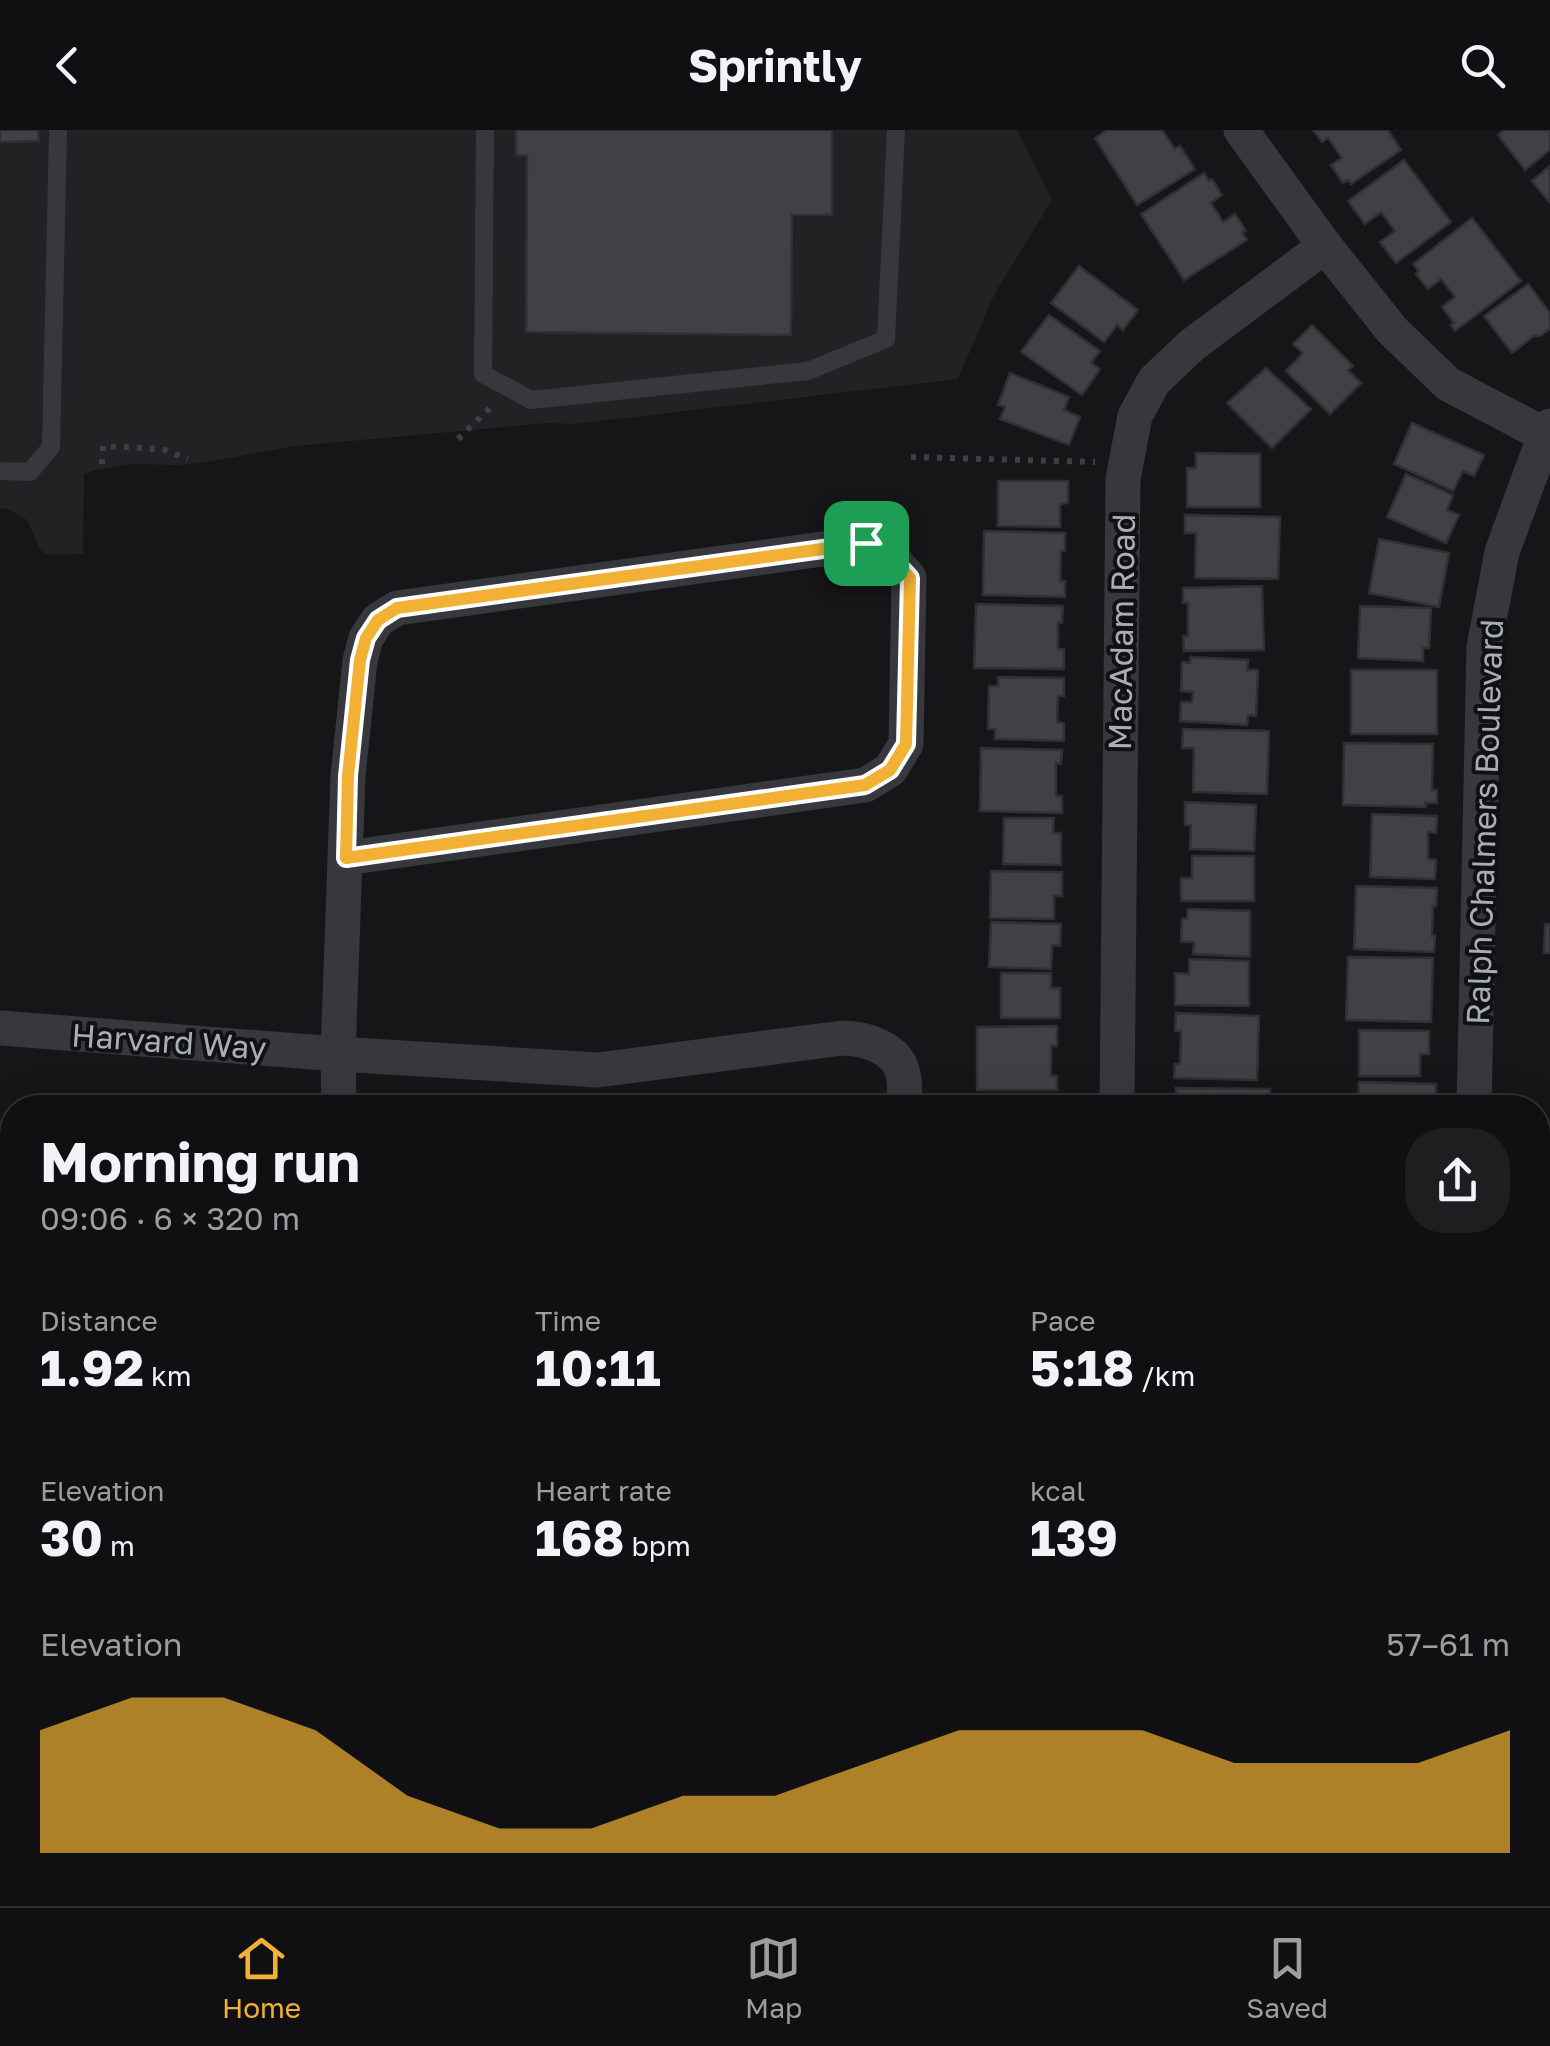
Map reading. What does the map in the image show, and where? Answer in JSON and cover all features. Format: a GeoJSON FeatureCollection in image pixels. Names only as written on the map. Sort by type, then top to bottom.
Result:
{"type":"FeatureCollection","features":[{"type":"Feature","properties":{"kind":"street"},"geometry":{"type":"LineString","coordinates":[[1242,130],[1392,330],[1448,384],[1547,431]]}},
{"type":"Feature","properties":{"kind":"street","name":"MacAdam Road"},"geometry":{"type":"LineString","coordinates":[[1117,1095],[1123,479],[1135,416],[1154,381],[1192,345],[1326,246]]}},
{"type":"Feature","properties":{"kind":"street","name":"Ralph Chalmers Boulevard"},"geometry":{"type":"LineString","coordinates":[[1474,1095],[1484,647],[1502,552],[1547,431]]}},
{"type":"Feature","properties":{"kind":"street"},"geometry":{"type":"LineString","coordinates":[[339,1095],[348,776],[360,660],[366,638],[378,620],[397,608],[866,543],[890,556],[910,578],[906,744],[890,770],[865,785],[346,858]]}},
{"type":"Feature","properties":{"kind":"street","name":"Harvard Way"},"geometry":{"type":"LineString","coordinates":[[0,1028],[598,1070],[858,1038],[899,1062],[904,1095]]}},
{"type":"Feature","properties":{"kind":"lane"},"geometry":{"type":"LineString","coordinates":[[0,471],[30,472],[51,448],[58,130]]}},
{"type":"Feature","properties":{"kind":"lane"},"geometry":{"type":"LineString","coordinates":[[485,130],[482,374],[532,400],[808,371],[886,338],[896,130]]}},
{"type":"Feature","properties":{"kind":"path"},"geometry":{"type":"LineString","coordinates":[[458,439],[510,388]]}},
{"type":"Feature","properties":{"kind":"path"},"geometry":{"type":"LineString","coordinates":[[102,464],[103,446],[162,449],[188,459]]}},
{"type":"Feature","properties":{"kind":"path"},"geometry":{"type":"LineString","coordinates":[[911,457],[1126,462]]}},
{"type":"Feature","properties":{"kind":"shaded area"},"geometry":{"type":"Polygon","coordinates":[[[0,130],[1017,130],[1052,200],[995,293],[958,379],[574,424],[547,423],[295,446],[201,463],[132,464],[95,470],[84,474],[83,554],[51,555],[40,549],[27,520],[0,508],[0,130]]]}},
{"type":"Feature","properties":{"kind":"building"},"geometry":{"type":"Polygon","coordinates":[[[0,130],[38,130],[39,141],[0,142],[0,130]]]}},
{"type":"Feature","properties":{"kind":"building"},"geometry":{"type":"Polygon","coordinates":[[[516,130],[832,130],[832,215],[792,215],[791,335],[526,332],[527,156],[516,155],[516,130]]]}},
{"type":"Feature","properties":{"kind":"building"},"geometry":{"type":"Polygon","coordinates":[[[1107,130],[1162,130],[1175,149],[1180,146],[1195,169],[1137,205],[1095,138],[1107,130]]]}},
{"type":"Feature","properties":{"kind":"building"},"geometry":{"type":"Polygon","coordinates":[[[1313,130],[1388,130],[1401,150],[1351,184],[1348,180],[1343,183],[1331,165],[1342,158],[1328,138],[1322,142],[1313,130]]]}},
{"type":"Feature","properties":{"kind":"building"},"geometry":{"type":"Polygon","coordinates":[[[1504,130],[1550,130],[1550,150],[1525,170],[1498,135],[1504,130]]]}},
{"type":"Feature","properties":{"kind":"building"},"geometry":{"type":"Polygon","coordinates":[[[1404,160],[1451,222],[1396,263],[1380,242],[1395,231],[1381,212],[1365,224],[1348,201],[1404,160]]]}},
{"type":"Feature","properties":{"kind":"building"},"geometry":{"type":"Polygon","coordinates":[[[1550,166],[1550,203],[1532,181],[1550,166]]]}},
{"type":"Feature","properties":{"kind":"building"},"geometry":{"type":"Polygon","coordinates":[[[1204,173],[1222,195],[1211,203],[1223,222],[1235,214],[1247,240],[1184,280],[1141,214],[1204,173]]]}},
{"type":"Feature","properties":{"kind":"building"},"geometry":{"type":"Polygon","coordinates":[[[1472,218],[1521,281],[1455,331],[1442,307],[1455,297],[1441,279],[1428,289],[1413,264],[1472,218]]]}},
{"type":"Feature","properties":{"kind":"building"},"geometry":{"type":"Polygon","coordinates":[[[1079,266],[1138,310],[1123,330],[1117,325],[1104,342],[1051,303],[1079,266]]]}},
{"type":"Feature","properties":{"kind":"building"},"geometry":{"type":"Polygon","coordinates":[[[1528,284],[1550,313],[1550,329],[1512,353],[1484,316],[1528,284]]]}},
{"type":"Feature","properties":{"kind":"building"},"geometry":{"type":"Polygon","coordinates":[[[1049,315],[1100,351],[1091,363],[1100,369],[1082,395],[1021,352],[1049,315]]]}},
{"type":"Feature","properties":{"kind":"building"},"geometry":{"type":"Polygon","coordinates":[[[1312,325],[1353,366],[1348,370],[1361,383],[1330,414],[1286,371],[1303,353],[1293,344],[1312,325]]]}},
{"type":"Feature","properties":{"kind":"building"},"geometry":{"type":"Polygon","coordinates":[[[1266,368],[1311,409],[1272,448],[1227,403],[1266,368]]]}},
{"type":"Feature","properties":{"kind":"building"},"geometry":{"type":"Polygon","coordinates":[[[1010,373],[1069,397],[1064,410],[1080,417],[1069,445],[1000,419],[1005,407],[998,405],[1010,373]]]}},
{"type":"Feature","properties":{"kind":"building"},"geometry":{"type":"Polygon","coordinates":[[[1412,423],[1484,455],[1474,476],[1463,471],[1453,491],[1394,464],[1412,423]]]}},
{"type":"Feature","properties":{"kind":"building"},"geometry":{"type":"Polygon","coordinates":[[[1196,453],[1260,454],[1260,507],[1187,507],[1187,468],[1196,468],[1196,453]]]}},
{"type":"Feature","properties":{"kind":"building"},"geometry":{"type":"Polygon","coordinates":[[[1406,474],[1453,495],[1447,510],[1459,515],[1446,543],[1387,517],[1406,474]]]}},
{"type":"Feature","properties":{"kind":"building"},"geometry":{"type":"Polygon","coordinates":[[[998,481],[1068,481],[1068,503],[1060,504],[1060,527],[998,526],[998,481]]]}},
{"type":"Feature","properties":{"kind":"building"},"geometry":{"type":"Polygon","coordinates":[[[1185,515],[1280,517],[1278,579],[1195,578],[1196,533],[1185,533],[1185,515]]]}},
{"type":"Feature","properties":{"kind":"building"},"geometry":{"type":"Polygon","coordinates":[[[984,531],[1065,533],[1060,581],[1065,581],[1065,597],[983,595],[984,531]]]}},
{"type":"Feature","properties":{"kind":"building"},"geometry":{"type":"Polygon","coordinates":[[[1379,539],[1449,553],[1439,607],[1369,593],[1379,539]]]}},
{"type":"Feature","properties":{"kind":"building"},"geometry":{"type":"Polygon","coordinates":[[[1262,586],[1264,650],[1184,651],[1188,603],[1183,603],[1183,588],[1262,586]]]}},
{"type":"Feature","properties":{"kind":"building"},"geometry":{"type":"Polygon","coordinates":[[[976,604],[1063,606],[1062,623],[1058,622],[1058,649],[1064,649],[1064,669],[974,668],[976,604]]]}},
{"type":"Feature","properties":{"kind":"building"},"geometry":{"type":"Polygon","coordinates":[[[1360,606],[1431,608],[1429,648],[1423,648],[1423,661],[1358,658],[1360,606]]]}},
{"type":"Feature","properties":{"kind":"building"},"geometry":{"type":"Polygon","coordinates":[[[1191,657],[1248,660],[1247,670],[1258,670],[1256,716],[1248,715],[1247,725],[1180,721],[1181,702],[1192,702],[1193,692],[1181,691],[1182,662],[1190,663],[1191,657]]]}},
{"type":"Feature","properties":{"kind":"building"},"geometry":{"type":"Polygon","coordinates":[[[1351,670],[1437,670],[1437,734],[1351,734],[1351,670]]]}},
{"type":"Feature","properties":{"kind":"building"},"geometry":{"type":"Polygon","coordinates":[[[998,677],[1064,678],[1064,696],[1058,696],[1057,722],[1064,723],[1064,741],[995,739],[995,729],[988,729],[989,686],[998,686],[998,677]]]}},
{"type":"Feature","properties":{"kind":"building"},"geometry":{"type":"Polygon","coordinates":[[[1183,729],[1269,731],[1267,794],[1193,792],[1194,748],[1182,748],[1183,729]]]}},
{"type":"Feature","properties":{"kind":"building"},"geometry":{"type":"Polygon","coordinates":[[[1344,743],[1433,744],[1432,790],[1437,790],[1437,803],[1425,803],[1426,807],[1343,805],[1344,743]]]}},
{"type":"Feature","properties":{"kind":"building"},"geometry":{"type":"Polygon","coordinates":[[[981,748],[1062,750],[1061,764],[1056,763],[1056,796],[1062,796],[1062,813],[980,811],[981,748]]]}},
{"type":"Feature","properties":{"kind":"building"},"geometry":{"type":"Polygon","coordinates":[[[1185,802],[1256,805],[1254,851],[1190,849],[1191,825],[1185,825],[1185,802]]]}},
{"type":"Feature","properties":{"kind":"building"},"geometry":{"type":"Polygon","coordinates":[[[1372,814],[1437,816],[1436,833],[1428,832],[1428,859],[1436,860],[1435,879],[1370,877],[1372,814]]]}},
{"type":"Feature","properties":{"kind":"building"},"geometry":{"type":"Polygon","coordinates":[[[1004,818],[1054,818],[1053,833],[1061,833],[1061,865],[1003,864],[1004,818]]]}},
{"type":"Feature","properties":{"kind":"building"},"geometry":{"type":"Polygon","coordinates":[[[1192,856],[1254,856],[1254,901],[1181,901],[1181,878],[1192,878],[1192,856]]]}},
{"type":"Feature","properties":{"kind":"building"},"geometry":{"type":"Polygon","coordinates":[[[991,871],[1062,872],[1062,896],[1054,896],[1054,919],[990,918],[991,871]]]}},
{"type":"Feature","properties":{"kind":"building"},"geometry":{"type":"Polygon","coordinates":[[[1356,886],[1437,888],[1433,906],[1434,952],[1354,949],[1356,886]]]}},
{"type":"Feature","properties":{"kind":"building"},"geometry":{"type":"Polygon","coordinates":[[[1188,909],[1250,911],[1250,957],[1193,954],[1194,942],[1181,942],[1182,919],[1187,919],[1188,909]]]}},
{"type":"Feature","properties":{"kind":"building"},"geometry":{"type":"Polygon","coordinates":[[[991,922],[1061,924],[1060,946],[1052,945],[1051,969],[989,967],[991,922]]]}},
{"type":"Feature","properties":{"kind":"building"},"geometry":{"type":"Polygon","coordinates":[[[1545,924],[1550,924],[1550,953],[1544,953],[1545,924]]]}},
{"type":"Feature","properties":{"kind":"building"},"geometry":{"type":"Polygon","coordinates":[[[1348,957],[1433,958],[1431,1022],[1346,1020],[1348,957]]]}},
{"type":"Feature","properties":{"kind":"building"},"geometry":{"type":"Polygon","coordinates":[[[1189,959],[1249,961],[1249,1006],[1175,1005],[1175,973],[1189,974],[1189,959]]]}},
{"type":"Feature","properties":{"kind":"building"},"geometry":{"type":"Polygon","coordinates":[[[1001,973],[1051,973],[1051,988],[1060,988],[1060,1018],[1001,1018],[1001,973]]]}},
{"type":"Feature","properties":{"kind":"building"},"geometry":{"type":"Polygon","coordinates":[[[1176,1013],[1259,1016],[1257,1080],[1174,1078],[1175,1064],[1180,1064],[1181,1031],[1175,1031],[1176,1013]]]}},
{"type":"Feature","properties":{"kind":"building"},"geometry":{"type":"Polygon","coordinates":[[[1057,1026],[1057,1046],[1051,1046],[1051,1076],[1057,1076],[1057,1090],[977,1090],[977,1027],[1057,1026]]]}},
{"type":"Feature","properties":{"kind":"building"},"geometry":{"type":"Polygon","coordinates":[[[1359,1030],[1429,1031],[1429,1054],[1420,1054],[1420,1076],[1359,1076],[1359,1030]]]}},
{"type":"Feature","properties":{"kind":"building"},"geometry":{"type":"Polygon","coordinates":[[[1359,1082],[1436,1084],[1436,1095],[1358,1095],[1359,1082]]]}},
{"type":"Feature","properties":{"kind":"building"},"geometry":{"type":"Polygon","coordinates":[[[1176,1088],[1270,1089],[1270,1095],[1176,1095],[1176,1088]]]}},
{"type":"Feature","properties":{"kind":"route"},"geometry":{"type":"LineString","coordinates":[[866,543],[890,556],[910,578],[906,744],[890,770],[865,785],[346,858],[348,776],[360,660],[366,638],[378,620],[397,608],[866,543]]}}]}
